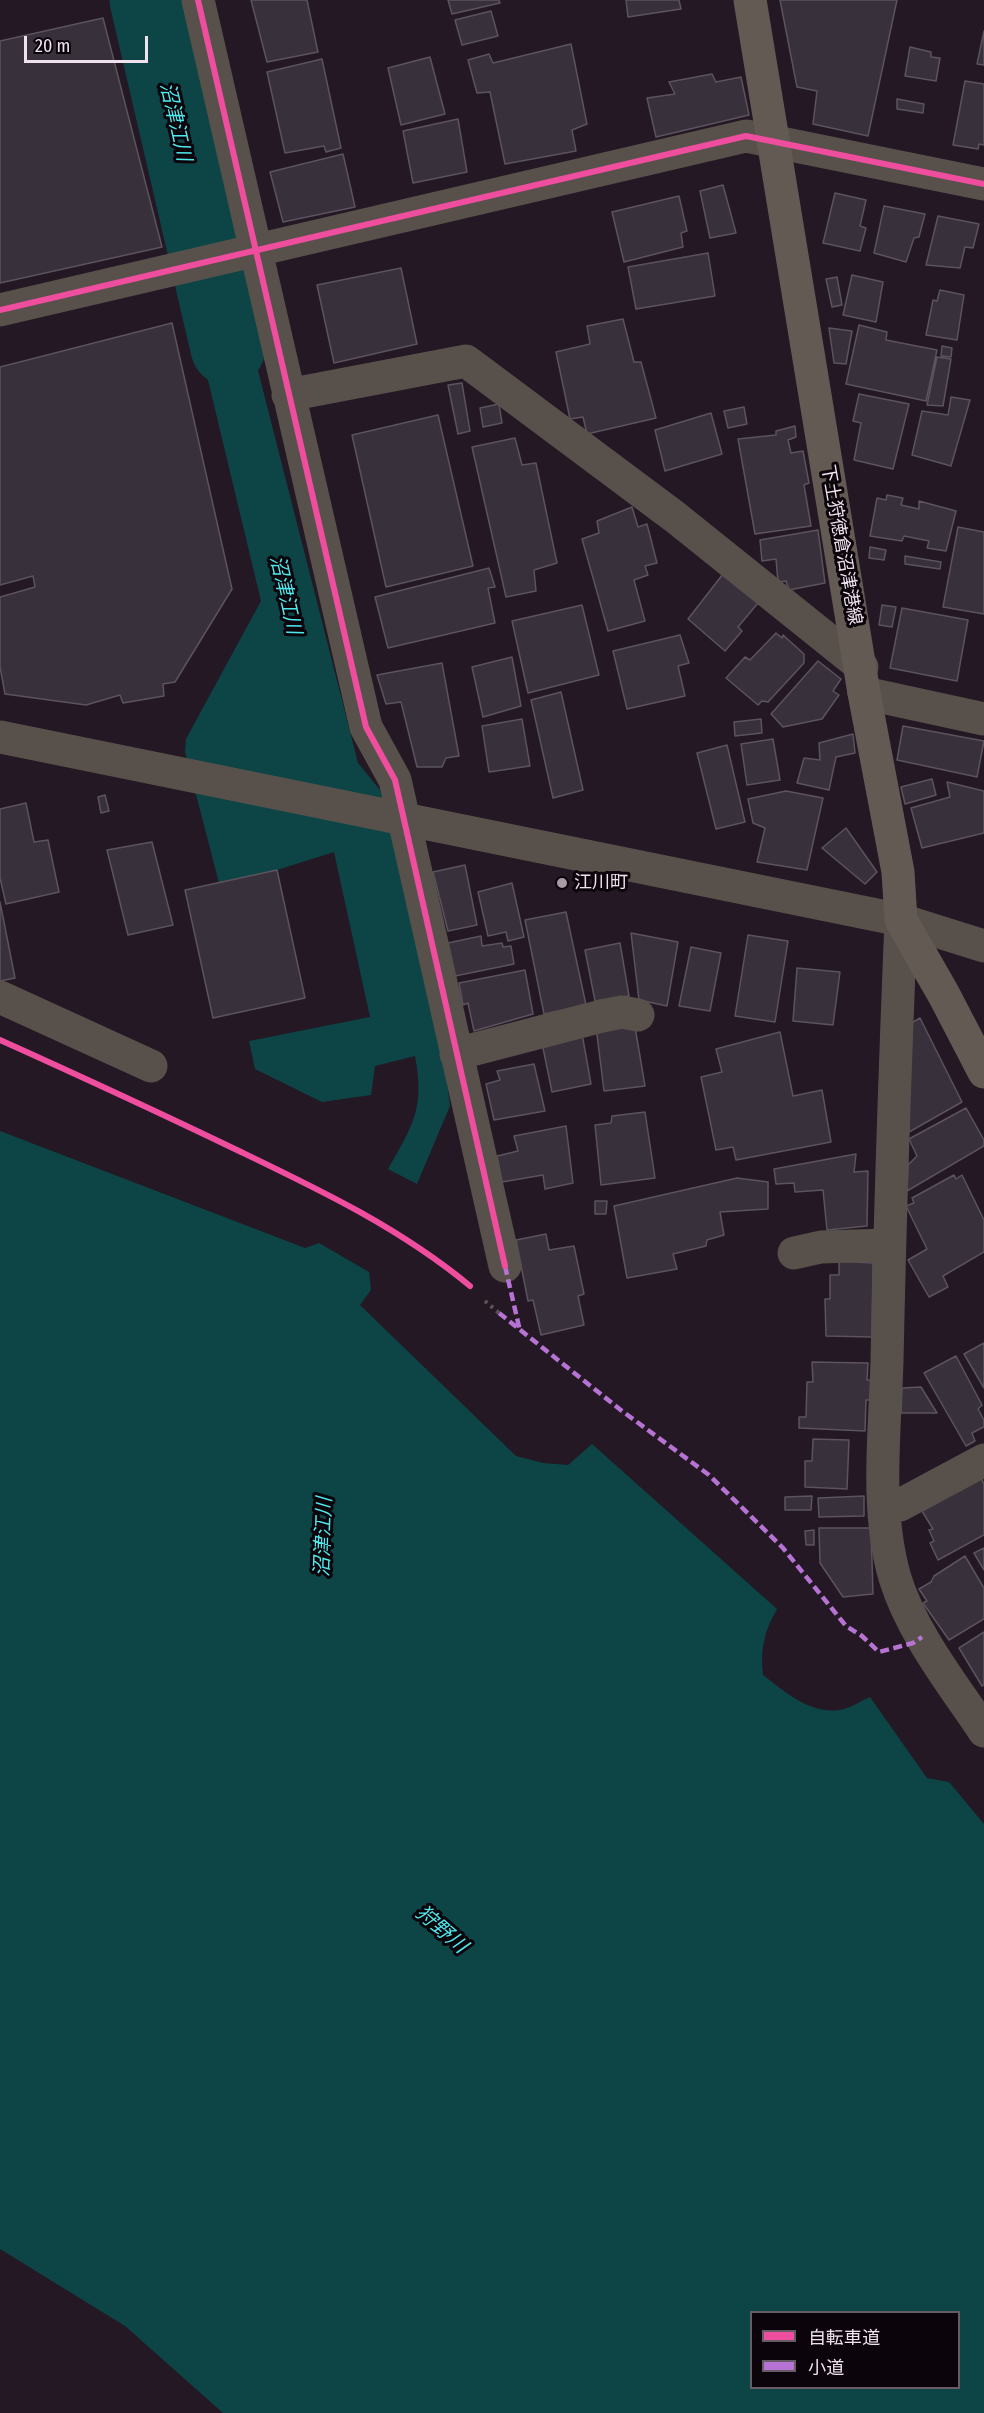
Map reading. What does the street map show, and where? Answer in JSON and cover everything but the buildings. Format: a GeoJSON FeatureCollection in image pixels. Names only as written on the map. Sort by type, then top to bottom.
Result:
{"type":"FeatureCollection","features":[{"type":"Feature","properties":{"kind":"main road","name":"下土狩徳倉沼津港線"},"geometry":{"type":"LineString","coordinates":[[750,0],[863,680],[898,872],[901,920],[984,1072]]}},
{"type":"Feature","properties":{"kind":"street"},"geometry":{"type":"LineString","coordinates":[[198,0],[366,727],[395,780],[505,1266]]}},
{"type":"Feature","properties":{"kind":"street"},"geometry":{"type":"LineString","coordinates":[[0,310],[746,136],[984,184]]}},
{"type":"Feature","properties":{"kind":"street"},"geometry":{"type":"LineString","coordinates":[[288,395],[466,362],[675,518],[863,680],[984,719]]}},
{"type":"Feature","properties":{"kind":"street"},"geometry":{"type":"LineString","coordinates":[[0,737],[901,920],[984,946]]}},
{"type":"Feature","properties":{"kind":"street"},"geometry":{"type":"LineString","coordinates":[[901,920],[889,1245],[884,1508],[889,1555],[896,1581],[922,1637],[984,1731]]}},
{"type":"Feature","properties":{"kind":"street"},"geometry":{"type":"LineString","coordinates":[[0,997],[151,1066]]}},
{"type":"Feature","properties":{"kind":"street"},"geometry":{"type":"LineString","coordinates":[[456,1054],[602,1016],[622,1012],[638,1015]]}},
{"type":"Feature","properties":{"kind":"street"},"geometry":{"type":"LineString","coordinates":[[794,1253],[821,1247],[889,1245]]}},
{"type":"Feature","properties":{"kind":"street"},"geometry":{"type":"LineString","coordinates":[[884,1508],[900,1504],[984,1460]]}},
{"type":"Feature","properties":{"kind":"water"},"geometry":{"type":"Polygon","coordinates":[[[225,241],[358,763],[380,790],[398,854],[446,1074],[450,1106],[417,1184],[388,1169],[415,1116],[419,1089],[415,1056],[375,1066],[371,1095],[322,1102],[255,1069],[249,1041],[370,1017],[334,852],[277,870],[219,883],[185,752],[186,739],[261,601],[184,280],[184,250],[225,241]]]}},
{"type":"Feature","properties":{"kind":"water","name":"狩野川"},"geometry":{"type":"Polygon","coordinates":[[[0,1131],[305,1248],[319,1243],[369,1272],[371,1290],[360,1305],[516,1456],[543,1463],[568,1465],[592,1444],[777,1609],[764,1641],[763,1675],[800,1701],[821,1709],[833,1711],[844,1709],[870,1697],[927,1778],[949,1782],[984,1824],[984,2413],[223,2413],[125,2326],[0,2249],[0,1131]]]}},
{"type":"Feature","properties":{"kind":"waterway","name":"沼津江川"},"geometry":{"type":"LineString","coordinates":[[147,0],[228,348]]}},
{"type":"Feature","properties":{"kind":"marked path"},"geometry":{"type":"LineString","coordinates":[[505,1266],[520,1331]]}},
{"type":"Feature","properties":{"kind":"marked path"},"geometry":{"type":"LineString","coordinates":[[499,1313],[622,1411],[709,1475],[783,1548],[846,1626],[862,1636],[879,1652],[913,1643],[922,1637]]}},
{"type":"Feature","properties":{"kind":"cycle path"},"geometry":{"type":"LineString","coordinates":[[198,0],[366,727],[395,780],[505,1266]]}},
{"type":"Feature","properties":{"kind":"cycle path"},"geometry":{"type":"LineString","coordinates":[[0,310],[746,136],[984,184]]}},
{"type":"Feature","properties":{"kind":"cycle path"},"geometry":{"type":"LineString","coordinates":[[0,1040],[180,1123],[359,1211],[416,1246],[470,1286]]}},
{"type":"Feature","properties":{"kind":"place","name":"江川町"},"geometry":{"type":"Point","coordinates":[562,883]}}]}
